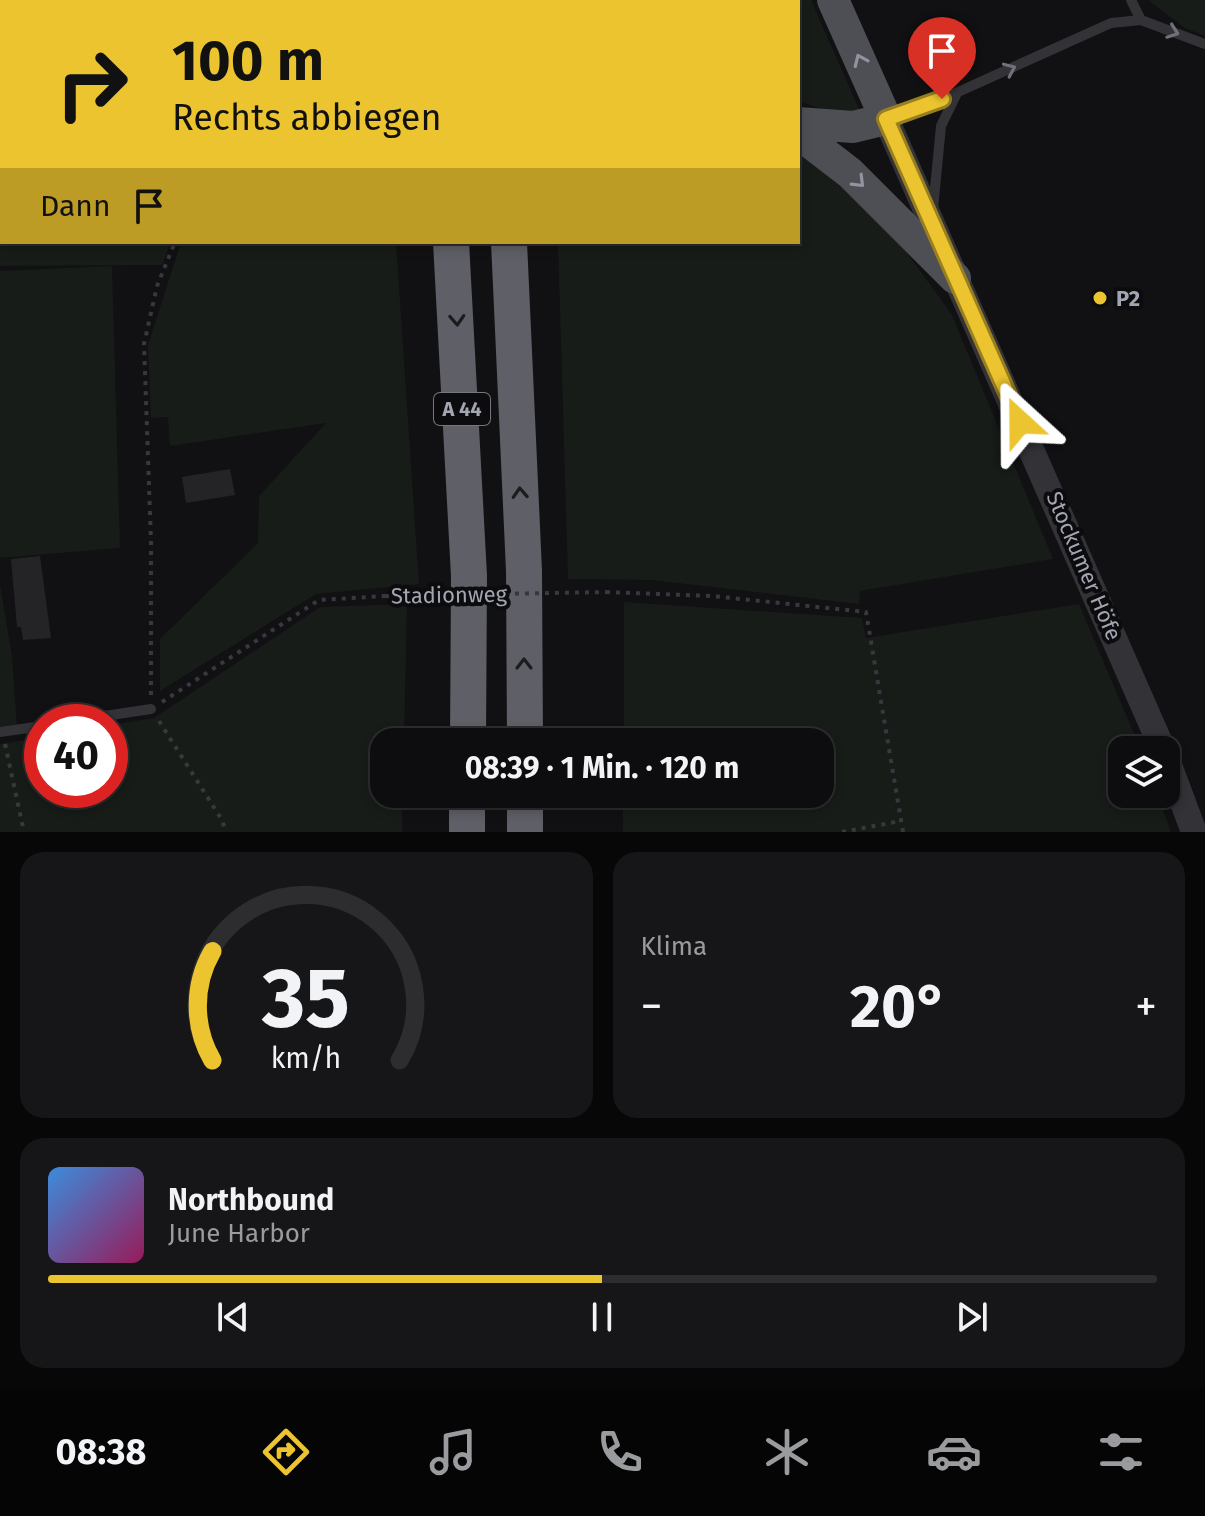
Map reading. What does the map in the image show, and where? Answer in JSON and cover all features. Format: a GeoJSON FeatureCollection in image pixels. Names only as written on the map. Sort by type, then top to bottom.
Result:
{"type":"FeatureCollection","features":[{"type":"Feature","properties":{"kind":"highway","name":"A 44"},"geometry":{"type":"LineString","coordinates":[[451,244],[469,576],[468,728]]}},
{"type":"Feature","properties":{"kind":"highway","name":"A 44"},"geometry":{"type":"LineString","coordinates":[[509,244],[524,571],[525,728]]}},
{"type":"Feature","properties":{"kind":"highway"},"geometry":{"type":"LineString","coordinates":[[467,808],[467,832]]}},
{"type":"Feature","properties":{"kind":"highway"},"geometry":{"type":"LineString","coordinates":[[525,808],[525,832]]}},
{"type":"Feature","properties":{"kind":"main road"},"geometry":{"type":"LineString","coordinates":[[800,123],[853,127],[886,119],[833,0]]}},
{"type":"Feature","properties":{"kind":"main road"},"geometry":{"type":"LineString","coordinates":[[800,135],[850,173],[955,278]]}},
{"type":"Feature","properties":{"kind":"street","name":"Stockumer Höfe"},"geometry":{"type":"LineString","coordinates":[[886,119],[1157,736]]}},
{"type":"Feature","properties":{"kind":"street"},"geometry":{"type":"LineString","coordinates":[[1180,794],[1194,832]]}},
{"type":"Feature","properties":{"kind":"lane"},"geometry":{"type":"LineString","coordinates":[[1131,0],[1141,20]]}},
{"type":"Feature","properties":{"kind":"lane"},"geometry":{"type":"LineString","coordinates":[[886,119],[957,93],[1111,23],[1141,20],[1205,44]]}},
{"type":"Feature","properties":{"kind":"lane"},"geometry":{"type":"LineString","coordinates":[[932,218],[941,126],[957,93]]}},
{"type":"Feature","properties":{"kind":"lane"},"geometry":{"type":"LineString","coordinates":[[128,712],[151,709]]}},
{"type":"Feature","properties":{"kind":"lane"},"geometry":{"type":"LineString","coordinates":[[1,732],[24,729]]}},
{"type":"Feature","properties":{"kind":"path"},"geometry":{"type":"LineString","coordinates":[[174,244],[157,286],[144,344],[151,542],[151,709],[222,820],[226,832]]}},
{"type":"Feature","properties":{"kind":"path","name":"Stadionweg"},"geometry":{"type":"LineString","coordinates":[[151,709],[319,600],[606,592],[712,596],[866,612],[901,821]]}},
{"type":"Feature","properties":{"kind":"path"},"geometry":{"type":"LineString","coordinates":[[1,732],[24,832]]}},
{"type":"Feature","properties":{"kind":"path"},"geometry":{"type":"LineString","coordinates":[[842,832],[901,821],[903,832]]}},
{"type":"Feature","properties":{"kind":"shaded area"},"geometry":{"type":"Polygon","coordinates":[[[800,0],[811,0],[860,111],[843,112],[800,101],[800,0]]]}},
{"type":"Feature","properties":{"kind":"shaded area"},"geometry":{"type":"Polygon","coordinates":[[[1148,0],[1205,0],[1205,36],[1185,28],[1148,0]]]}},
{"type":"Feature","properties":{"kind":"shaded area"},"geometry":{"type":"Polygon","coordinates":[[[800,152],[887,225],[952,315],[1053,559],[860,591],[859,604],[652,580],[568,579],[558,244],[800,244],[800,152]]]}},
{"type":"Feature","properties":{"kind":"shaded area"},"geometry":{"type":"Polygon","coordinates":[[[0,244],[170,244],[162,265],[0,266],[0,244]]]}},
{"type":"Feature","properties":{"kind":"shaded area"},"geometry":{"type":"Polygon","coordinates":[[[180,244],[396,244],[419,584],[316,594],[160,691],[160,639],[258,543],[259,496],[326,423],[170,446],[168,417],[151,418],[148,345],[180,244]]]}},
{"type":"Feature","properties":{"kind":"shaded area"},"geometry":{"type":"Polygon","coordinates":[[[112,266],[120,548],[0,558],[0,271],[112,266]]]}},
{"type":"Feature","properties":{"kind":"shaded area"},"geometry":{"type":"Polygon","coordinates":[[[0,585],[12,656],[17,727],[0,730],[0,585]]]}},
{"type":"Feature","properties":{"kind":"shaded area"},"geometry":{"type":"Polygon","coordinates":[[[624,602],[862,618],[866,638],[1079,604],[1135,736],[1108,736],[1108,808],[1162,808],[1171,832],[623,832],[623,808],[834,808],[834,728],[624,728],[624,602]]]}},
{"type":"Feature","properties":{"kind":"shaded area"},"geometry":{"type":"Polygon","coordinates":[[[407,604],[404,728],[370,728],[370,808],[402,808],[402,832],[0,832],[0,744],[24,740],[24,808],[128,808],[128,722],[154,718],[320,607],[407,604]]]}},
{"type":"Feature","properties":{"kind":"building"},"geometry":{"type":"Polygon","coordinates":[[[230,469],[235,495],[186,503],[182,477],[230,469]]]}},
{"type":"Feature","properties":{"kind":"building"},"geometry":{"type":"Polygon","coordinates":[[[40,556],[51,638],[23,640],[21,627],[17,627],[11,559],[40,556]]]}},
{"type":"Feature","properties":{"kind":"place","name":"P2"},"geometry":{"type":"Point","coordinates":[1100,298]}},
{"type":"Feature","properties":{"kind":"route"},"geometry":{"type":"LineString","coordinates":[[942,99],[886,119],[1020,422]]}}]}
